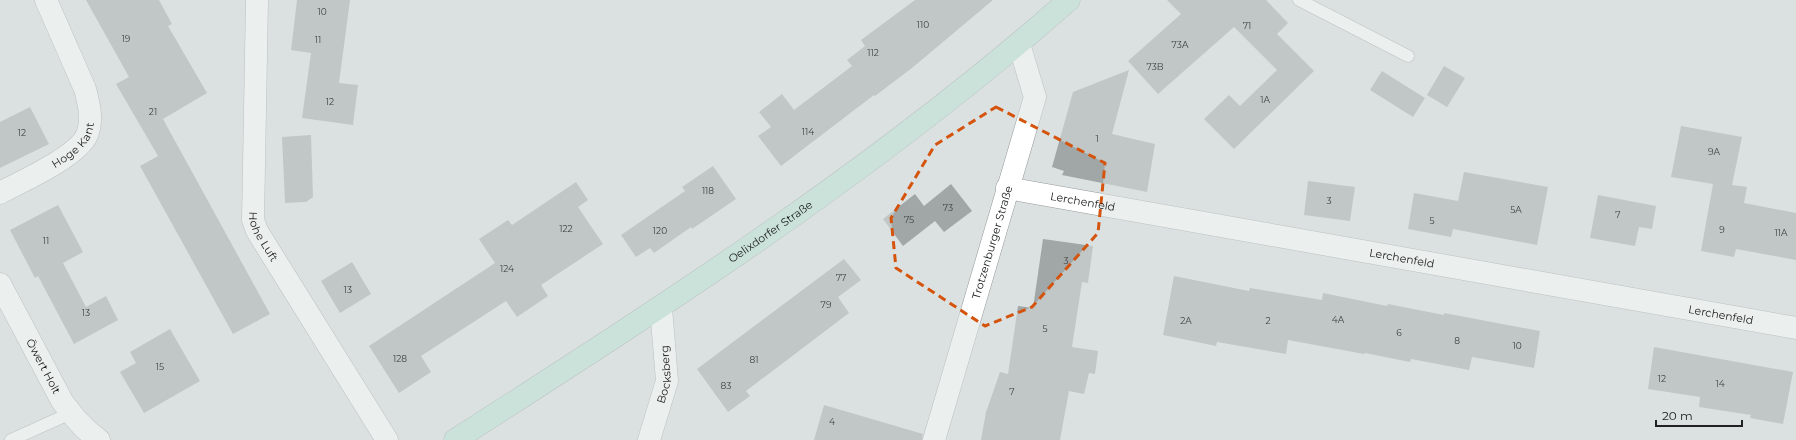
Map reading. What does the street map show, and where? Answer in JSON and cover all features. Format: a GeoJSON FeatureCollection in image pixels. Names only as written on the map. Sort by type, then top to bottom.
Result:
{"type":"FeatureCollection","features":[{"type":"Feature","properties":{"kind":"street","name":"Hoge Kant"},"geometry":{"type":"LineString","coordinates":[[0,193],[66,157],[78,148],[86,135],[90,120],[90,104],[85,89],[46,0]]}},
{"type":"Feature","properties":{"kind":"street","name":"Hohe Luft"},"geometry":{"type":"LineString","coordinates":[[258,0],[253,220],[256,231],[387,440]]}},
{"type":"Feature","properties":{"kind":"street","name":"Oelixdorfer Straße"},"geometry":{"type":"LineString","coordinates":[[455,440],[661,308],[862,166],[1019,44],[1069,0]]}},
{"type":"Feature","properties":{"kind":"street","name":"Trotzenburger Straße"},"geometry":{"type":"LineString","coordinates":[[934,440],[1035,97],[1019,44]]}},
{"type":"Feature","properties":{"kind":"street","name":"Lerchenfeld"},"geometry":{"type":"LineString","coordinates":[[1007,188],[1796,328]]}},
{"type":"Feature","properties":{"kind":"street","name":"Öwert Holt"},"geometry":{"type":"LineString","coordinates":[[0,284],[62,401],[71,414],[88,433],[99,440]]}},
{"type":"Feature","properties":{"kind":"street","name":"Bocksberg"},"geometry":{"type":"LineString","coordinates":[[649,440],[667,381],[661,308]]}},
{"type":"Feature","properties":{"kind":"lane"},"geometry":{"type":"LineString","coordinates":[[1299,0],[1408,56]]}},
{"type":"Feature","properties":{"kind":"lane"},"geometry":{"type":"LineString","coordinates":[[11,440],[71,414]]}},
{"type":"Feature","properties":{"kind":"highlighted area"},"geometry":{"type":"Polygon","coordinates":[[[996,107],[1105,163],[1098,233],[1032,307],[985,326],[896,268],[891,218],[935,145],[996,107]]]}},
{"type":"Feature","properties":{"kind":"building"},"geometry":{"type":"Polygon","coordinates":[[[86,0],[159,0],[172,24],[168,26],[207,93],[163,119],[270,314],[233,334],[140,166],[158,156],[116,84],[129,77],[86,0]]]}},
{"type":"Feature","properties":{"kind":"building"},"geometry":{"type":"Polygon","coordinates":[[[297,0],[350,0],[339,83],[358,85],[353,125],[302,118],[311,53],[291,50],[297,0]]]}},
{"type":"Feature","properties":{"kind":"building"},"geometry":{"type":"Polygon","coordinates":[[[915,0],[993,0],[912,68],[781,166],[758,136],[771,127],[759,112],[782,94],[794,110],[852,66],[847,60],[865,46],[861,40],[915,0]]]}},
{"type":"Feature","properties":{"kind":"building"},"geometry":{"type":"Polygon","coordinates":[[[1167,0],[1266,0],[1288,23],[1277,34],[1314,71],[1234,149],[1204,119],[1229,95],[1240,106],[1277,70],[1234,27],[1158,94],[1128,61],[1181,14],[1167,0]]]}},
{"type":"Feature","properties":{"kind":"building"},"geometry":{"type":"Polygon","coordinates":[[[1444,66],[1465,78],[1447,107],[1427,95],[1444,66]]]}},
{"type":"Feature","properties":{"kind":"building"},"geometry":{"type":"Polygon","coordinates":[[[1129,70],[1112,134],[1155,144],[1147,192],[1062,175],[1064,171],[1052,167],[1073,92],[1129,70]]]}},
{"type":"Feature","properties":{"kind":"building"},"geometry":{"type":"Polygon","coordinates":[[[1382,71],[1425,98],[1413,117],[1370,90],[1382,71]]]}},
{"type":"Feature","properties":{"kind":"building"},"geometry":{"type":"Polygon","coordinates":[[[30,107],[49,144],[0,168],[0,122],[30,107]]]}},
{"type":"Feature","properties":{"kind":"building"},"geometry":{"type":"Polygon","coordinates":[[[1681,126],[1742,137],[1732,185],[1747,187],[1744,203],[1796,213],[1796,260],[1736,249],[1734,257],[1701,251],[1713,184],[1671,177],[1681,126]]]}},
{"type":"Feature","properties":{"kind":"building"},"geometry":{"type":"Polygon","coordinates":[[[311,135],[313,197],[306,202],[285,203],[282,137],[311,135]]]}},
{"type":"Feature","properties":{"kind":"building"},"geometry":{"type":"Polygon","coordinates":[[[713,166],[736,199],[692,229],[691,227],[654,253],[650,248],[636,257],[621,235],[685,191],[682,187],[713,166]]]}},
{"type":"Feature","properties":{"kind":"building"},"geometry":{"type":"Polygon","coordinates":[[[1464,172],[1548,187],[1537,245],[1453,229],[1451,237],[1408,229],[1414,193],[1458,201],[1464,172]]]}},
{"type":"Feature","properties":{"kind":"building"},"geometry":{"type":"Polygon","coordinates":[[[1308,181],[1355,187],[1350,221],[1304,215],[1308,181]]]}},
{"type":"Feature","properties":{"kind":"building"},"geometry":{"type":"Polygon","coordinates":[[[576,182],[588,200],[578,207],[603,244],[541,285],[548,296],[517,317],[506,301],[421,356],[431,372],[399,393],[369,346],[495,263],[479,239],[508,220],[512,225],[576,182]]]}},
{"type":"Feature","properties":{"kind":"building"},"geometry":{"type":"Polygon","coordinates":[[[951,184],[972,211],[944,232],[935,221],[903,246],[883,219],[915,194],[924,206],[951,184]]]}},
{"type":"Feature","properties":{"kind":"building"},"geometry":{"type":"Polygon","coordinates":[[[1598,195],[1656,206],[1652,229],[1639,227],[1635,246],[1590,238],[1598,195]]]}},
{"type":"Feature","properties":{"kind":"building"},"geometry":{"type":"Polygon","coordinates":[[[58,205],[83,252],[63,263],[86,307],[106,296],[118,320],[74,344],[38,276],[35,278],[10,230],[58,205]]]}},
{"type":"Feature","properties":{"kind":"building"},"geometry":{"type":"Polygon","coordinates":[[[1043,239],[1093,246],[1088,283],[1082,282],[1072,347],[1098,351],[1095,374],[1089,373],[1084,394],[1069,391],[1060,440],[981,440],[986,412],[1000,372],[1008,374],[1018,306],[1033,308],[1043,239]]]}},
{"type":"Feature","properties":{"kind":"building"},"geometry":{"type":"Polygon","coordinates":[[[844,259],[861,280],[838,297],[849,313],[746,391],[750,396],[728,412],[697,369],[844,259]]]}},
{"type":"Feature","properties":{"kind":"building"},"geometry":{"type":"Polygon","coordinates":[[[352,262],[371,294],[340,313],[321,281],[352,262]]]}},
{"type":"Feature","properties":{"kind":"building"},"geometry":{"type":"Polygon","coordinates":[[[1174,276],[1249,291],[1250,288],[1322,300],[1323,293],[1387,306],[1388,304],[1444,315],[1444,313],[1540,331],[1534,368],[1472,357],[1469,370],[1411,359],[1410,362],[1288,340],[1286,354],[1217,342],[1216,346],[1163,335],[1174,276]]]}},
{"type":"Feature","properties":{"kind":"building"},"geometry":{"type":"Polygon","coordinates":[[[170,329],[200,381],[144,413],[120,372],[136,363],[130,352],[170,329]]]}},
{"type":"Feature","properties":{"kind":"building"},"geometry":{"type":"Polygon","coordinates":[[[1654,347],[1793,372],[1783,424],[1750,418],[1751,415],[1699,407],[1700,397],[1648,389],[1654,347]]]}},
{"type":"Feature","properties":{"kind":"building"},"geometry":{"type":"Polygon","coordinates":[[[824,405],[923,434],[922,440],[814,440],[824,405]]]}}]}
